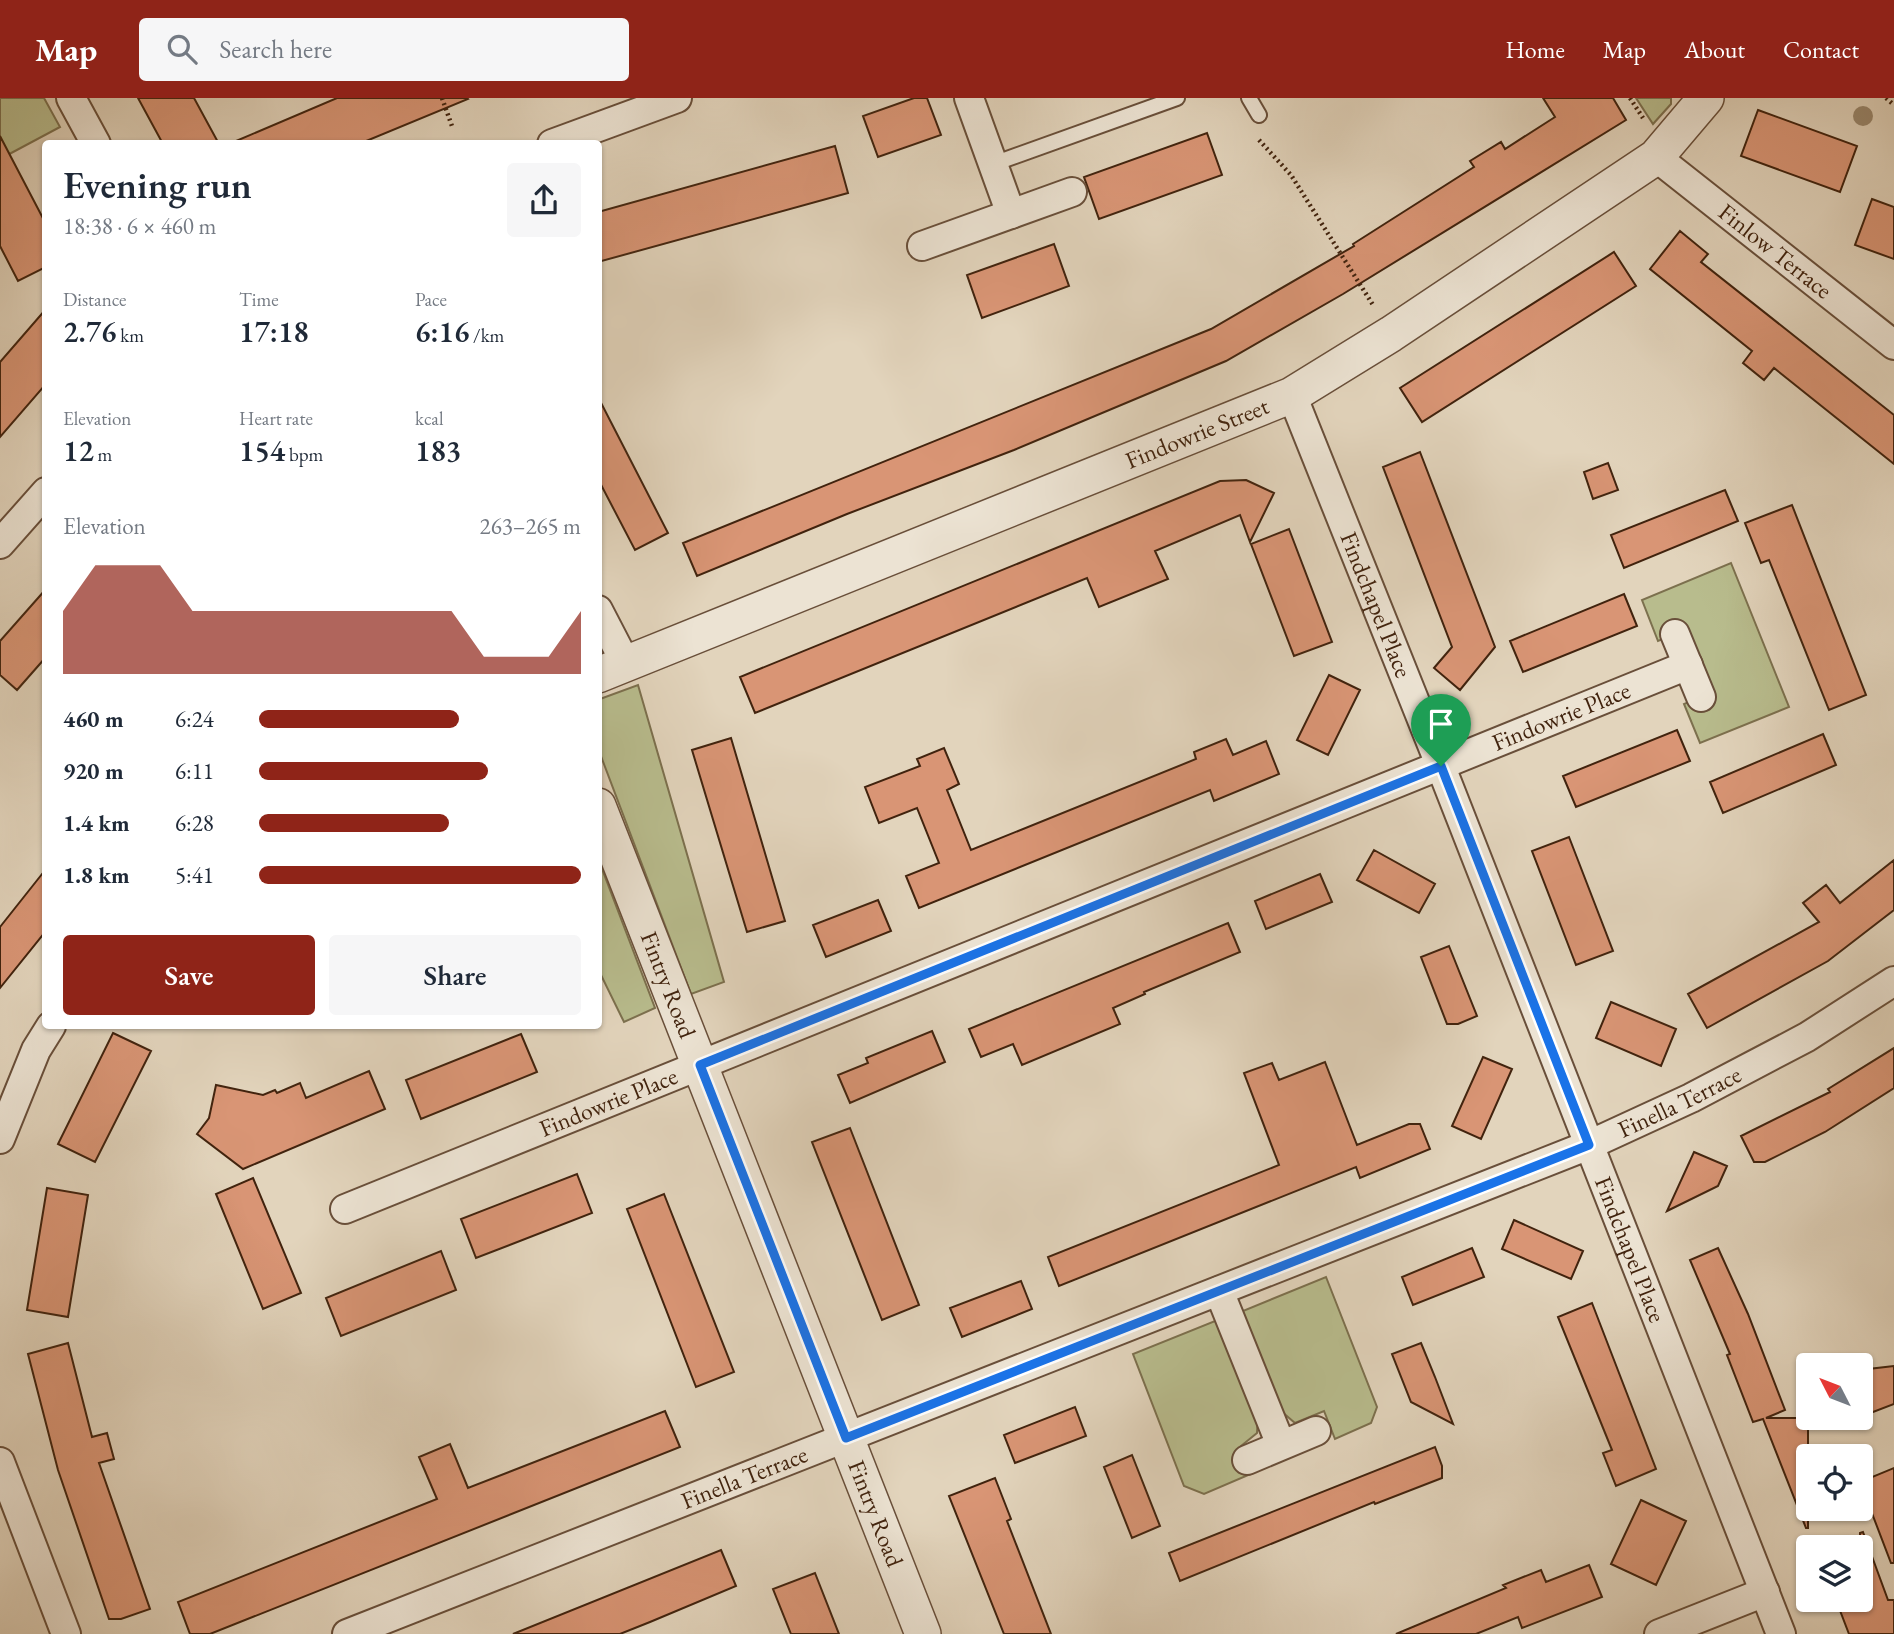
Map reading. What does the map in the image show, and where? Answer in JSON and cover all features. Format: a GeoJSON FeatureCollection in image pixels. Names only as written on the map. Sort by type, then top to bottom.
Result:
{"type":"FeatureCollection","features":[{"type":"Feature","properties":{"kind":"street"},"geometry":{"type":"LineString","coordinates":[[71,98],[94,140]]}},
{"type":"Feature","properties":{"kind":"street"},"geometry":{"type":"LineString","coordinates":[[563,140],[677,98]]}},
{"type":"Feature","properties":{"kind":"street"},"geometry":{"type":"LineString","coordinates":[[969,98],[1011,214]]}},
{"type":"Feature","properties":{"kind":"street","name":"Findowrie Street"},"geometry":{"type":"LineString","coordinates":[[602,627],[612,670],[1292,395],[1391,334],[1656,157],[1706,98]]}},
{"type":"Feature","properties":{"kind":"street","name":"Finlow Terrace"},"geometry":{"type":"LineString","coordinates":[[1656,157],[1894,345]]}},
{"type":"Feature","properties":{"kind":"street"},"geometry":{"type":"LineString","coordinates":[[922,246],[1072,191]]}},
{"type":"Feature","properties":{"kind":"street","name":"Findchapel Place"},"geometry":{"type":"LineString","coordinates":[[1292,395],[1441,766],[1781,1634]]}},
{"type":"Feature","properties":{"kind":"street"},"geometry":{"type":"LineString","coordinates":[[0,544],[42,497]]}},
{"type":"Feature","properties":{"kind":"street"},"geometry":{"type":"LineString","coordinates":[[1675,634],[1701,697]]}},
{"type":"Feature","properties":{"kind":"street","name":"Findowrie Place"},"geometry":{"type":"LineString","coordinates":[[345,1209],[1688,665]]}},
{"type":"Feature","properties":{"kind":"street","name":"Fintry Road"},"geometry":{"type":"LineString","coordinates":[[602,816],[923,1634]]}},
{"type":"Feature","properties":{"kind":"street","name":"Finella Terrace"},"geometry":{"type":"LineString","coordinates":[[347,1634],[1589,1145],[1691,1098],[1807,1037],[1894,981]]}},
{"type":"Feature","properties":{"kind":"street"},"geometry":{"type":"LineString","coordinates":[[0,1139],[36,1050],[49,1029]]}},
{"type":"Feature","properties":{"kind":"street"},"geometry":{"type":"LineString","coordinates":[[1219,1291],[1281,1445]]}},
{"type":"Feature","properties":{"kind":"street"},"geometry":{"type":"LineString","coordinates":[[1247,1460],[1316,1431]]}},
{"type":"Feature","properties":{"kind":"street"},"geometry":{"type":"LineString","coordinates":[[0,1462],[66,1634]]}},
{"type":"Feature","properties":{"kind":"street"},"geometry":{"type":"LineString","coordinates":[[1658,1634],[1765,1592]]}},
{"type":"Feature","properties":{"kind":"lane"},"geometry":{"type":"LineString","coordinates":[[993,164],[1177,98]]}},
{"type":"Feature","properties":{"kind":"lane"},"geometry":{"type":"LineString","coordinates":[[1249,98],[1259,115]]}},
{"type":"Feature","properties":{"kind":"path"},"geometry":{"type":"LineString","coordinates":[[442,98],[453,129]]}},
{"type":"Feature","properties":{"kind":"path"},"geometry":{"type":"LineString","coordinates":[[1886,98],[1894,105]]}},
{"type":"Feature","properties":{"kind":"path"},"geometry":{"type":"LineString","coordinates":[[1255,136],[1291,175],[1391,334]]}},
{"type":"Feature","properties":{"kind":"green space"},"geometry":{"type":"Polygon","coordinates":[[[0,98],[44,98],[60,127],[0,159],[0,98]]]}},
{"type":"Feature","properties":{"kind":"green space"},"geometry":{"type":"Polygon","coordinates":[[[1636,98],[1671,98],[1671,104],[1653,124],[1636,98]]]}},
{"type":"Feature","properties":{"kind":"green space"},"geometry":{"type":"Polygon","coordinates":[[[1731,563],[1789,707],[1700,743],[1684,704],[1701,697],[1675,634],[1658,641],[1642,600],[1731,563]]]}},
{"type":"Feature","properties":{"kind":"green space"},"geometry":{"type":"Polygon","coordinates":[[[638,685],[724,982],[691,994],[602,759],[602,698],[638,685]]]}},
{"type":"Feature","properties":{"kind":"green space"},"geometry":{"type":"Polygon","coordinates":[[[602,869],[655,1008],[624,1022],[602,977],[602,869]]]}},
{"type":"Feature","properties":{"kind":"green space"},"geometry":{"type":"Polygon","coordinates":[[[1326,1277],[1377,1407],[1371,1423],[1335,1439],[1324,1411],[1295,1423],[1274,1405],[1238,1313],[1326,1277]]]}},
{"type":"Feature","properties":{"kind":"green space"},"geometry":{"type":"Polygon","coordinates":[[[1220,1319],[1258,1412],[1257,1433],[1241,1446],[1253,1473],[1204,1494],[1184,1486],[1133,1354],[1220,1319]]]}},
{"type":"Feature","properties":{"kind":"building"},"geometry":{"type":"Polygon","coordinates":[[[138,98],[194,98],[217,140],[161,140],[138,98]]]}},
{"type":"Feature","properties":{"kind":"building"},"geometry":{"type":"Polygon","coordinates":[[[337,98],[468,99],[369,140],[238,140],[337,98]]]}},
{"type":"Feature","properties":{"kind":"building"},"geometry":{"type":"Polygon","coordinates":[[[914,98],[927,98],[941,135],[878,157],[863,116],[914,98]]]}},
{"type":"Feature","properties":{"kind":"building"},"geometry":{"type":"Polygon","coordinates":[[[1543,98],[1613,98],[1626,120],[1343,294],[1226,361],[1014,450],[847,514],[697,576],[683,543],[1211,329],[1354,246],[1353,244],[1474,167],[1470,161],[1501,142],[1505,149],[1555,117],[1543,98]]]}},
{"type":"Feature","properties":{"kind":"building"},"geometry":{"type":"Polygon","coordinates":[[[1758,110],[1857,146],[1840,192],[1741,156],[1758,110]]]}},
{"type":"Feature","properties":{"kind":"building"},"geometry":{"type":"Polygon","coordinates":[[[1207,133],[1222,175],[1099,219],[1084,177],[1207,133]]]}},
{"type":"Feature","properties":{"kind":"building"},"geometry":{"type":"Polygon","coordinates":[[[0,136],[42,216],[42,269],[18,281],[0,246],[0,136]]]}},
{"type":"Feature","properties":{"kind":"building"},"geometry":{"type":"Polygon","coordinates":[[[835,146],[848,193],[602,261],[602,211],[835,146]]]}},
{"type":"Feature","properties":{"kind":"building"},"geometry":{"type":"Polygon","coordinates":[[[1872,199],[1894,207],[1894,259],[1855,245],[1872,199]]]}},
{"type":"Feature","properties":{"kind":"building"},"geometry":{"type":"Polygon","coordinates":[[[1680,231],[1708,254],[1701,262],[1894,415],[1894,464],[1774,368],[1764,380],[1743,363],[1752,351],[1650,269],[1680,231]]]}},
{"type":"Feature","properties":{"kind":"building"},"geometry":{"type":"Polygon","coordinates":[[[1054,244],[1069,286],[982,318],[967,275],[1054,244]]]}},
{"type":"Feature","properties":{"kind":"building"},"geometry":{"type":"Polygon","coordinates":[[[1614,252],[1636,286],[1422,422],[1400,388],[1614,252]]]}},
{"type":"Feature","properties":{"kind":"building"},"geometry":{"type":"Polygon","coordinates":[[[42,314],[42,389],[0,437],[0,362],[42,314]]]}},
{"type":"Feature","properties":{"kind":"building"},"geometry":{"type":"Polygon","coordinates":[[[602,405],[668,533],[635,550],[602,487],[602,405]]]}},
{"type":"Feature","properties":{"kind":"building"},"geometry":{"type":"Polygon","coordinates":[[[1420,452],[1495,647],[1460,690],[1434,668],[1452,647],[1383,467],[1420,452]]]}},
{"type":"Feature","properties":{"kind":"building"},"geometry":{"type":"Polygon","coordinates":[[[1608,463],[1618,490],[1593,499],[1584,472],[1608,463]]]}},
{"type":"Feature","properties":{"kind":"building"},"geometry":{"type":"Polygon","coordinates":[[[1246,480],[1274,493],[1250,542],[1240,515],[1155,551],[1168,579],[1099,607],[1087,578],[755,713],[740,677],[1220,481],[1246,480]]]}},
{"type":"Feature","properties":{"kind":"building"},"geometry":{"type":"Polygon","coordinates":[[[1725,490],[1738,521],[1624,568],[1611,535],[1725,490]]]}},
{"type":"Feature","properties":{"kind":"building"},"geometry":{"type":"Polygon","coordinates":[[[1792,505],[1866,695],[1829,710],[1769,560],[1761,563],[1745,523],[1792,505]]]}},
{"type":"Feature","properties":{"kind":"building"},"geometry":{"type":"Polygon","coordinates":[[[1289,529],[1332,642],[1294,656],[1251,544],[1289,529]]]}},
{"type":"Feature","properties":{"kind":"building"},"geometry":{"type":"Polygon","coordinates":[[[42,594],[42,662],[17,690],[0,675],[0,641],[42,594]]]}},
{"type":"Feature","properties":{"kind":"building"},"geometry":{"type":"Polygon","coordinates":[[[1624,594],[1637,626],[1523,672],[1510,641],[1624,594]]]}},
{"type":"Feature","properties":{"kind":"building"},"geometry":{"type":"Polygon","coordinates":[[[1329,675],[1360,690],[1328,755],[1297,740],[1329,675]]]}},
{"type":"Feature","properties":{"kind":"building"},"geometry":{"type":"Polygon","coordinates":[[[1677,730],[1690,761],[1576,807],[1563,776],[1677,730]]]}},
{"type":"Feature","properties":{"kind":"building"},"geometry":{"type":"Polygon","coordinates":[[[1823,734],[1836,765],[1723,813],[1710,782],[1823,734]]]}},
{"type":"Feature","properties":{"kind":"building"},"geometry":{"type":"Polygon","coordinates":[[[731,738],[785,921],[747,932],[692,750],[731,738]]]}},
{"type":"Feature","properties":{"kind":"building"},"geometry":{"type":"Polygon","coordinates":[[[1226,739],[1233,755],[1266,741],[1279,774],[1214,801],[1210,790],[919,908],[906,876],[939,863],[917,808],[879,823],[865,787],[920,766],[917,759],[944,748],[959,784],[947,790],[971,850],[1196,759],[1194,752],[1226,739]]]}},
{"type":"Feature","properties":{"kind":"building"},"geometry":{"type":"Polygon","coordinates":[[[1569,837],[1613,951],[1576,965],[1532,851],[1569,837]]]}},
{"type":"Feature","properties":{"kind":"building"},"geometry":{"type":"Polygon","coordinates":[[[1374,850],[1435,884],[1419,913],[1357,880],[1374,850]]]}},
{"type":"Feature","properties":{"kind":"building"},"geometry":{"type":"Polygon","coordinates":[[[1894,860],[1894,910],[1828,961],[1707,1028],[1688,994],[1819,922],[1803,903],[1826,885],[1840,903],[1894,860]]]}},
{"type":"Feature","properties":{"kind":"building"},"geometry":{"type":"Polygon","coordinates":[[[42,874],[42,936],[0,988],[0,927],[42,874]]]}},
{"type":"Feature","properties":{"kind":"building"},"geometry":{"type":"Polygon","coordinates":[[[1320,874],[1332,902],[1266,929],[1255,901],[1320,874]]]}},
{"type":"Feature","properties":{"kind":"building"},"geometry":{"type":"Polygon","coordinates":[[[878,900],[891,931],[826,957],[813,925],[878,900]]]}},
{"type":"Feature","properties":{"kind":"building"},"geometry":{"type":"Polygon","coordinates":[[[1228,923],[1240,952],[1144,992],[1145,994],[1113,1008],[1120,1024],[1022,1065],[1013,1044],[981,1057],[969,1029],[1228,923]]]}},
{"type":"Feature","properties":{"kind":"building"},"geometry":{"type":"Polygon","coordinates":[[[1449,946],[1477,1016],[1458,1024],[1447,1024],[1421,957],[1449,946]]]}},
{"type":"Feature","properties":{"kind":"building"},"geometry":{"type":"Polygon","coordinates":[[[1611,1002],[1676,1029],[1661,1066],[1596,1038],[1611,1002]]]}},
{"type":"Feature","properties":{"kind":"building"},"geometry":{"type":"Polygon","coordinates":[[[932,1031],[945,1062],[850,1103],[838,1075],[868,1063],[866,1058],[932,1031]]]}},
{"type":"Feature","properties":{"kind":"building"},"geometry":{"type":"Polygon","coordinates":[[[113,1033],[151,1051],[95,1162],[58,1144],[113,1033]]]}},
{"type":"Feature","properties":{"kind":"building"},"geometry":{"type":"Polygon","coordinates":[[[521,1034],[537,1072],[421,1119],[406,1080],[521,1034]]]}},
{"type":"Feature","properties":{"kind":"building"},"geometry":{"type":"Polygon","coordinates":[[[1894,1048],[1894,1088],[1825,1132],[1765,1162],[1754,1162],[1741,1136],[1830,1092],[1828,1089],[1894,1048]]]}},
{"type":"Feature","properties":{"kind":"building"},"geometry":{"type":"Polygon","coordinates":[[[1483,1057],[1512,1069],[1481,1139],[1452,1126],[1483,1057]]]}},
{"type":"Feature","properties":{"kind":"building"},"geometry":{"type":"Polygon","coordinates":[[[1325,1062],[1357,1145],[1409,1124],[1420,1124],[1430,1149],[1360,1178],[1356,1167],[1059,1286],[1048,1257],[1279,1165],[1244,1073],[1272,1063],[1279,1080],[1325,1062]]]}},
{"type":"Feature","properties":{"kind":"building"},"geometry":{"type":"Polygon","coordinates":[[[369,1071],[385,1109],[243,1169],[197,1134],[209,1118],[216,1085],[263,1095],[275,1090],[277,1093],[300,1083],[306,1098],[369,1071]]]}},
{"type":"Feature","properties":{"kind":"building"},"geometry":{"type":"Polygon","coordinates":[[[850,1128],[919,1305],[882,1320],[812,1142],[850,1128]]]}},
{"type":"Feature","properties":{"kind":"building"},"geometry":{"type":"Polygon","coordinates":[[[1694,1152],[1727,1166],[1718,1186],[1667,1211],[1694,1152]]]}},
{"type":"Feature","properties":{"kind":"building"},"geometry":{"type":"Polygon","coordinates":[[[577,1174],[592,1213],[476,1258],[461,1219],[577,1174]]]}},
{"type":"Feature","properties":{"kind":"building"},"geometry":{"type":"Polygon","coordinates":[[[253,1178],[301,1293],[263,1309],[216,1194],[253,1178]]]}},
{"type":"Feature","properties":{"kind":"building"},"geometry":{"type":"Polygon","coordinates":[[[47,1188],[88,1195],[68,1317],[27,1310],[47,1188]]]}},
{"type":"Feature","properties":{"kind":"building"},"geometry":{"type":"Polygon","coordinates":[[[664,1194],[734,1372],[696,1387],[627,1209],[664,1194]]]}},
{"type":"Feature","properties":{"kind":"building"},"geometry":{"type":"Polygon","coordinates":[[[1514,1220],[1583,1251],[1571,1279],[1502,1249],[1514,1220]]]}},
{"type":"Feature","properties":{"kind":"building"},"geometry":{"type":"Polygon","coordinates":[[[1472,1248],[1484,1277],[1413,1305],[1402,1277],[1472,1248]]]}},
{"type":"Feature","properties":{"kind":"building"},"geometry":{"type":"Polygon","coordinates":[[[1718,1248],[1748,1314],[1785,1410],[1766,1418],[1796,1418],[1796,1430],[1808,1430],[1808,1444],[1796,1444],[1796,1503],[1763,1419],[1753,1422],[1727,1355],[1730,1354],[1690,1260],[1718,1248]]]}},
{"type":"Feature","properties":{"kind":"building"},"geometry":{"type":"Polygon","coordinates":[[[441,1251],[456,1290],[341,1336],[326,1298],[441,1251]]]}},
{"type":"Feature","properties":{"kind":"building"},"geometry":{"type":"Polygon","coordinates":[[[1021,1281],[1032,1309],[962,1337],[950,1308],[1021,1281]]]}},
{"type":"Feature","properties":{"kind":"building"},"geometry":{"type":"Polygon","coordinates":[[[1592,1303],[1656,1469],[1616,1486],[1603,1453],[1612,1450],[1558,1317],[1592,1303]]]}},
{"type":"Feature","properties":{"kind":"building"},"geometry":{"type":"Polygon","coordinates":[[[68,1343],[92,1437],[107,1433],[114,1459],[99,1463],[150,1609],[121,1619],[109,1619],[58,1470],[28,1354],[68,1343]]]}},
{"type":"Feature","properties":{"kind":"building"},"geometry":{"type":"Polygon","coordinates":[[[1421,1343],[1453,1424],[1411,1402],[1392,1354],[1421,1343]]]}},
{"type":"Feature","properties":{"kind":"building"},"geometry":{"type":"Polygon","coordinates":[[[1894,1366],[1894,1404],[1873,1412],[1873,1368],[1894,1366]]]}},
{"type":"Feature","properties":{"kind":"building"},"geometry":{"type":"Polygon","coordinates":[[[1075,1407],[1086,1436],[1015,1463],[1004,1435],[1075,1407]]]}},
{"type":"Feature","properties":{"kind":"building"},"geometry":{"type":"Polygon","coordinates":[[[665,1411],[680,1447],[210,1634],[190,1634],[178,1602],[437,1499],[419,1457],[450,1444],[468,1488],[665,1411]]]}},
{"type":"Feature","properties":{"kind":"building"},"geometry":{"type":"Polygon","coordinates":[[[1435,1447],[1442,1466],[1442,1478],[1375,1504],[1374,1502],[1180,1581],[1169,1553],[1435,1447]]]}},
{"type":"Feature","properties":{"kind":"building"},"geometry":{"type":"Polygon","coordinates":[[[1132,1455],[1160,1526],[1132,1538],[1104,1467],[1132,1455]]]}},
{"type":"Feature","properties":{"kind":"building"},"geometry":{"type":"Polygon","coordinates":[[[1894,1468],[1894,1563],[1891,1563],[1873,1516],[1873,1477],[1894,1468]]]}},
{"type":"Feature","properties":{"kind":"building"},"geometry":{"type":"Polygon","coordinates":[[[995,1478],[1011,1519],[1007,1521],[1051,1634],[1004,1634],[949,1496],[995,1478]]]}},
{"type":"Feature","properties":{"kind":"building"},"geometry":{"type":"Polygon","coordinates":[[[1641,1500],[1686,1521],[1656,1585],[1611,1564],[1641,1500]]]}},
{"type":"Feature","properties":{"kind":"building"},"geometry":{"type":"Polygon","coordinates":[[[721,1550],[736,1586],[650,1622],[620,1634],[513,1634],[721,1550]]]}},
{"type":"Feature","properties":{"kind":"building"},"geometry":{"type":"Polygon","coordinates":[[[1873,1559],[1888,1600],[1894,1600],[1894,1634],[1849,1634],[1841,1612],[1873,1612],[1873,1559]]]}},
{"type":"Feature","properties":{"kind":"building"},"geometry":{"type":"Polygon","coordinates":[[[1589,1565],[1602,1597],[1522,1628],[1518,1617],[1476,1634],[1396,1634],[1506,1588],[1503,1585],[1541,1570],[1546,1582],[1589,1565]]]}},
{"type":"Feature","properties":{"kind":"building"},"geometry":{"type":"Polygon","coordinates":[[[815,1573],[839,1634],[791,1634],[773,1589],[815,1573]]]}},
{"type":"Feature","properties":{"kind":"route"},"geometry":{"type":"LineString","coordinates":[[1441,766],[1589,1145],[846,1438],[700,1065],[1441,766]]}}]}
